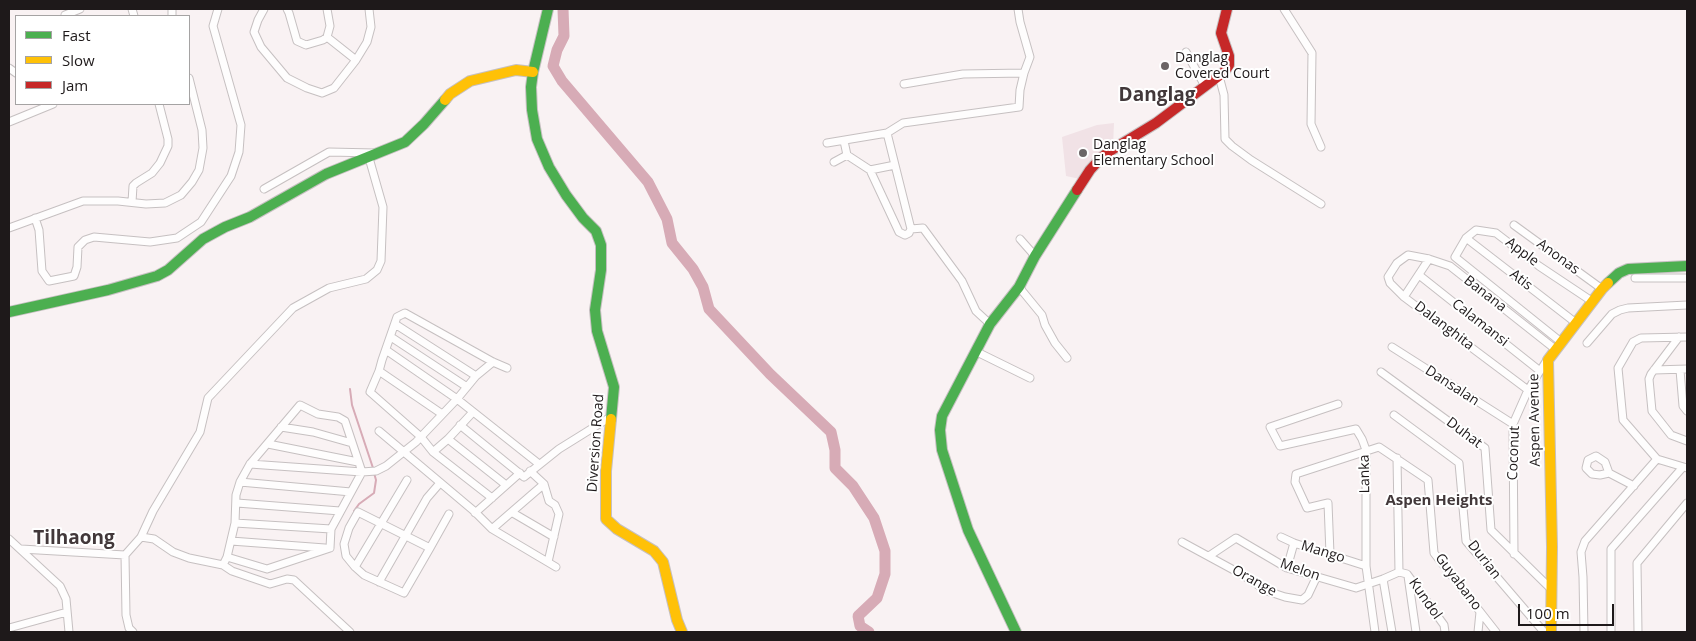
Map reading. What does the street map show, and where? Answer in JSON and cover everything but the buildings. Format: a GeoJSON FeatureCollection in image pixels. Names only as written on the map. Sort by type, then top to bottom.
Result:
{"type":"FeatureCollection","features":[{"type":"Feature","properties":{"kind":"street"},"geometry":{"type":"LineString","coordinates":[[67,15],[80,9]]}},
{"type":"Feature","properties":{"kind":"street"},"geometry":{"type":"LineString","coordinates":[[35,218],[39,230],[42,271],[49,280],[74,276],[77,267],[78,247],[85,240],[94,236],[150,242],[177,238],[201,222],[231,176],[239,152],[241,125],[213,26],[218,9]]}},
{"type":"Feature","properties":{"kind":"street"},"geometry":{"type":"LineString","coordinates":[[264,9],[254,32],[261,47],[288,78],[322,93],[334,88],[356,60],[367,42],[370,27],[369,9]]}},
{"type":"Feature","properties":{"kind":"street"},"geometry":{"type":"LineString","coordinates":[[287,9],[290,13],[297,41],[306,46],[327,37],[330,26],[327,9]]}},
{"type":"Feature","properties":{"kind":"street","name":"Diversion Road"},"geometry":{"type":"LineString","coordinates":[[548,9],[533,72],[531,86],[532,110],[538,139],[549,167],[566,196],[596,231],[601,245],[601,270],[595,310],[596,331],[614,387],[606,471],[606,519],[617,529],[654,551],[664,562],[677,620],[682,632]]}},
{"type":"Feature","properties":{"kind":"street"},"geometry":{"type":"LineString","coordinates":[[827,143],[887,133],[903,123],[1019,107],[1020,90],[1024,73],[1030,61],[1030,53],[1018,9]]}},
{"type":"Feature","properties":{"kind":"street"},"geometry":{"type":"LineString","coordinates":[[1016,632],[968,530],[942,450],[940,430],[942,416],[990,324],[1019,287],[1035,256],[1090,170],[1100,159],[1156,123],[1212,81],[1229,65],[1229,56],[1221,33],[1227,9]]}},
{"type":"Feature","properties":{"kind":"street"},"geometry":{"type":"LineString","coordinates":[[1284,9],[1312,53],[1311,124],[1321,147]]}},
{"type":"Feature","properties":{"kind":"street"},"geometry":{"type":"LineString","coordinates":[[327,37],[356,60]]}},
{"type":"Feature","properties":{"kind":"street"},"geometry":{"type":"LineString","coordinates":[[1186,52],[1224,95],[1225,139],[1251,160],[1321,204]]}},
{"type":"Feature","properties":{"kind":"street"},"geometry":{"type":"LineString","coordinates":[[9,312],[108,290],[157,276],[168,270],[203,239],[225,227],[250,217],[326,174],[405,142],[424,124],[450,94],[470,81],[516,70],[533,72]]}},
{"type":"Feature","properties":{"kind":"street"},"geometry":{"type":"LineString","coordinates":[[904,84],[963,74],[1024,73]]}},
{"type":"Feature","properties":{"kind":"street"},"geometry":{"type":"LineString","coordinates":[[9,228],[83,201],[165,203],[181,194],[192,182],[198,170],[203,148],[202,130],[190,82]]}},
{"type":"Feature","properties":{"kind":"street"},"geometry":{"type":"LineString","coordinates":[[9,122],[51,105]]}},
{"type":"Feature","properties":{"kind":"street"},"geometry":{"type":"LineString","coordinates":[[132,202],[133,186],[152,173],[160,163],[168,146],[168,138],[159,105]]}},
{"type":"Feature","properties":{"kind":"street"},"geometry":{"type":"LineString","coordinates":[[887,133],[911,229]]}},
{"type":"Feature","properties":{"kind":"street"},"geometry":{"type":"LineString","coordinates":[[844,141],[847,155],[870,170],[899,232],[905,234],[909,233],[911,229],[923,228],[962,281],[976,311],[990,324]]}},
{"type":"Feature","properties":{"kind":"street"},"geometry":{"type":"LineString","coordinates":[[264,189],[329,152],[380,153]]}},
{"type":"Feature","properties":{"kind":"street"},"geometry":{"type":"LineString","coordinates":[[834,162],[847,155]]}},
{"type":"Feature","properties":{"kind":"street"},"geometry":{"type":"LineString","coordinates":[[132,632],[126,615],[125,555],[141,538],[153,511],[200,432],[208,398],[293,308],[329,288],[366,279],[377,270],[381,260],[383,206],[368,158]]}},
{"type":"Feature","properties":{"kind":"street"},"geometry":{"type":"LineString","coordinates":[[870,170],[895,165]]}},
{"type":"Feature","properties":{"kind":"street","name":"Anonas"},"geometry":{"type":"LineString","coordinates":[[1514,225],[1602,289]]}},
{"type":"Feature","properties":{"kind":"street","name":"Apple"},"geometry":{"type":"LineString","coordinates":[[1466,238],[1476,230],[1496,233],[1539,266],[1593,302]]}},
{"type":"Feature","properties":{"kind":"street"},"geometry":{"type":"LineString","coordinates":[[1466,238],[1454,256],[1558,345]]}},
{"type":"Feature","properties":{"kind":"street","name":"Atis"},"geometry":{"type":"LineString","coordinates":[[1466,238],[1576,323]]}},
{"type":"Feature","properties":{"kind":"street"},"geometry":{"type":"LineString","coordinates":[[1020,239],[1035,256]]}},
{"type":"Feature","properties":{"kind":"street","name":"Banana"},"geometry":{"type":"LineString","coordinates":[[1408,255],[1450,266],[1558,345]]}},
{"type":"Feature","properties":{"kind":"street","name":"Dalanghita"},"geometry":{"type":"LineString","coordinates":[[1408,255],[1397,263],[1388,277],[1390,283],[1404,297],[1528,390]]}},
{"type":"Feature","properties":{"kind":"street"},"geometry":{"type":"LineString","coordinates":[[1404,297],[1429,259]]}},
{"type":"Feature","properties":{"kind":"street","name":"Aspen Avenue"},"geometry":{"type":"LineString","coordinates":[[1551,632],[1552,546],[1548,360],[1602,289],[1619,273],[1628,268],[1687,266]]}},
{"type":"Feature","properties":{"kind":"street","name":"Calamansi"},"geometry":{"type":"LineString","coordinates":[[1419,275],[1540,371]]}},
{"type":"Feature","properties":{"kind":"street"},"geometry":{"type":"LineString","coordinates":[[1635,278],[1687,278]]}},
{"type":"Feature","properties":{"kind":"street"},"geometry":{"type":"LineString","coordinates":[[1019,287],[1042,315],[1055,343],[1067,358]]}},
{"type":"Feature","properties":{"kind":"street"},"geometry":{"type":"LineString","coordinates":[[1587,343],[1612,314],[1620,310],[1687,305]]}},
{"type":"Feature","properties":{"kind":"street"},"geometry":{"type":"LineString","coordinates":[[492,498],[433,452],[421,437],[370,392],[397,317],[405,313],[507,368]]}},
{"type":"Feature","properties":{"kind":"street"},"geometry":{"type":"LineString","coordinates":[[395,324],[476,376]]}},
{"type":"Feature","properties":{"kind":"street"},"geometry":{"type":"LineString","coordinates":[[391,337],[467,387]]}},
{"type":"Feature","properties":{"kind":"street"},"geometry":{"type":"LineString","coordinates":[[1679,337],[1654,370],[1649,380],[1652,411],[1671,435],[1687,441]]}},
{"type":"Feature","properties":{"kind":"street"},"geometry":{"type":"LineString","coordinates":[[1611,632],[1612,549],[1685,468],[1657,459],[1623,420],[1618,368],[1632,342],[1641,338],[1687,337]]}},
{"type":"Feature","properties":{"kind":"street","name":"Dansalan"},"geometry":{"type":"LineString","coordinates":[[1392,347],[1512,424]]}},
{"type":"Feature","properties":{"kind":"street"},"geometry":{"type":"LineString","coordinates":[[386,350],[457,399],[538,464]]}},
{"type":"Feature","properties":{"kind":"street"},"geometry":{"type":"LineString","coordinates":[[975,352],[1030,378]]}},
{"type":"Feature","properties":{"kind":"street","name":"Coconut"},"geometry":{"type":"LineString","coordinates":[[1514,554],[1512,424],[1528,390],[1548,360]]}},
{"type":"Feature","properties":{"kind":"street"},"geometry":{"type":"LineString","coordinates":[[250,464],[362,472],[373,471],[386,466],[421,437],[476,376],[493,362]]}},
{"type":"Feature","properties":{"kind":"street"},"geometry":{"type":"LineString","coordinates":[[1654,370],[1684,369],[1683,406],[1687,411]]}},
{"type":"Feature","properties":{"kind":"street"},"geometry":{"type":"LineString","coordinates":[[379,371],[442,414]]}},
{"type":"Feature","properties":{"kind":"street","name":"Duhat"},"geometry":{"type":"LineString","coordinates":[[1381,372],[1485,448],[1491,530],[1552,589]]}},
{"type":"Feature","properties":{"kind":"street","name":"Lanka"},"geometry":{"type":"LineString","coordinates":[[1338,404],[1270,427],[1280,446],[1356,430],[1366,450],[1366,566],[1375,632]]}},
{"type":"Feature","properties":{"kind":"street"},"geometry":{"type":"LineString","coordinates":[[223,565],[231,540],[237,502],[236,495],[240,482],[250,464],[300,405],[318,414],[338,417],[344,421],[362,472]]}},
{"type":"Feature","properties":{"kind":"street"},"geometry":{"type":"LineString","coordinates":[[433,452],[473,412]]}},
{"type":"Feature","properties":{"kind":"street"},"geometry":{"type":"LineString","coordinates":[[460,425],[524,477],[538,464],[585,431],[612,416]]}},
{"type":"Feature","properties":{"kind":"street","name":"Durian"},"geometry":{"type":"LineString","coordinates":[[1394,416],[1458,463],[1466,542],[1544,632]]}},
{"type":"Feature","properties":{"kind":"street"},"geometry":{"type":"LineString","coordinates":[[280,428],[313,432],[352,443]]}},
{"type":"Feature","properties":{"kind":"street"},"geometry":{"type":"LineString","coordinates":[[379,431],[476,513],[492,529],[556,567]]}},
{"type":"Feature","properties":{"kind":"street"},"geometry":{"type":"LineString","coordinates":[[448,439],[506,485]]}},
{"type":"Feature","properties":{"kind":"street"},"geometry":{"type":"LineString","coordinates":[[268,444],[358,462]]}},
{"type":"Feature","properties":{"kind":"street","name":"Guyabano"},"geometry":{"type":"LineString","coordinates":[[1366,450],[1378,447],[1428,480],[1434,553],[1496,632]]}},
{"type":"Feature","properties":{"kind":"street"},"geometry":{"type":"LineString","coordinates":[[1330,554],[1328,503],[1307,508],[1295,482],[1296,474],[1366,450]]}},
{"type":"Feature","properties":{"kind":"street"},"geometry":{"type":"LineString","coordinates":[[1396,458],[1398,572]]}},
{"type":"Feature","properties":{"kind":"street"},"geometry":{"type":"LineString","coordinates":[[1584,632],[1584,577],[1581,552],[1583,546],[1590,535],[1657,459]]}},
{"type":"Feature","properties":{"kind":"street"},"geometry":{"type":"LineString","coordinates":[[530,471],[544,484],[549,501],[555,505],[559,514],[548,562]]}},
{"type":"Feature","properties":{"kind":"street"},"geometry":{"type":"LineString","coordinates":[[330,548],[331,529],[362,472]]}},
{"type":"Feature","properties":{"kind":"street"},"geometry":{"type":"LineString","coordinates":[[476,513],[520,473]]}},
{"type":"Feature","properties":{"kind":"street"},"geometry":{"type":"LineString","coordinates":[[1609,473],[1634,486]]}},
{"type":"Feature","properties":{"kind":"street"},"geometry":{"type":"LineString","coordinates":[[355,567],[408,480]]}},
{"type":"Feature","properties":{"kind":"street"},"geometry":{"type":"LineString","coordinates":[[240,482],[351,492]]}},
{"type":"Feature","properties":{"kind":"street"},"geometry":{"type":"LineString","coordinates":[[379,582],[427,498],[440,483]]}},
{"type":"Feature","properties":{"kind":"street"},"geometry":{"type":"LineString","coordinates":[[492,529],[513,513],[544,484]]}},
{"type":"Feature","properties":{"kind":"street"},"geometry":{"type":"LineString","coordinates":[[237,502],[340,511]]}},
{"type":"Feature","properties":{"kind":"street"},"geometry":{"type":"LineString","coordinates":[[1638,632],[1637,563],[1687,504]]}},
{"type":"Feature","properties":{"kind":"street"},"geometry":{"type":"LineString","coordinates":[[430,548],[358,512],[349,528],[344,544],[346,556],[364,575],[404,593],[430,548],[449,514]]}},
{"type":"Feature","properties":{"kind":"street"},"geometry":{"type":"LineString","coordinates":[[513,513],[554,537]]}},
{"type":"Feature","properties":{"kind":"street"},"geometry":{"type":"LineString","coordinates":[[234,522],[331,529]]}},
{"type":"Feature","properties":{"kind":"street","name":"Mango"},"geometry":{"type":"LineString","coordinates":[[1281,537],[1366,566]]}},
{"type":"Feature","properties":{"kind":"street"},"geometry":{"type":"LineString","coordinates":[[141,538],[154,539],[173,552],[189,558],[223,565],[232,571],[270,584],[287,579],[294,580],[350,632]]}},
{"type":"Feature","properties":{"kind":"street","name":"Melon"},"geometry":{"type":"LineString","coordinates":[[1209,556],[1236,538],[1287,568],[1356,588],[1398,572]]}},
{"type":"Feature","properties":{"kind":"street"},"geometry":{"type":"LineString","coordinates":[[9,539],[60,586],[66,600],[69,632]]}},
{"type":"Feature","properties":{"kind":"street"},"geometry":{"type":"LineString","coordinates":[[231,540],[330,548]]}},
{"type":"Feature","properties":{"kind":"street","name":"Orange"},"geometry":{"type":"LineString","coordinates":[[1182,542],[1267,591],[1284,597],[1302,600],[1308,595],[1317,576]]}},
{"type":"Feature","properties":{"kind":"street"},"geometry":{"type":"LineString","coordinates":[[1287,568],[1294,543]]}},
{"type":"Feature","properties":{"kind":"street"},"geometry":{"type":"LineString","coordinates":[[227,557],[268,569],[330,548]]}},
{"type":"Feature","properties":{"kind":"street"},"geometry":{"type":"LineString","coordinates":[[21,549],[125,555]]}},
{"type":"Feature","properties":{"kind":"street","name":"Kundol"},"geometry":{"type":"LineString","coordinates":[[1398,572],[1407,574],[1444,625],[1444,632]]}},
{"type":"Feature","properties":{"kind":"street"},"geometry":{"type":"LineString","coordinates":[[1407,574],[1416,632]]}},
{"type":"Feature","properties":{"kind":"street"},"geometry":{"type":"LineString","coordinates":[[1383,579],[1392,632]]}},
{"type":"Feature","properties":{"kind":"street"},"geometry":{"type":"LineString","coordinates":[[9,628],[67,612]]}},
{"type":"Feature","properties":{"kind":"street"},"geometry":{"type":"LineString","coordinates":[[1478,632],[1480,612]]}},
{"type":"Feature","properties":{"kind":"shaded area","name":"Danglag Elementary School"},"geometry":{"type":"Polygon","coordinates":[[[1114,123],[1113,146],[1080,179],[1066,176],[1062,137],[1097,125],[1114,123]]]}},
{"type":"Feature","properties":{"kind":"waterway"},"geometry":{"type":"LineString","coordinates":[[563,9],[564,36],[557,50],[553,66],[562,81],[648,182],[667,219],[672,243],[693,269],[703,287],[709,309],[770,374],[831,432],[835,450],[835,468],[853,486],[874,518],[885,551],[885,574],[877,598],[858,616],[860,626],[869,632]]}},
{"type":"Feature","properties":{"kind":"waterway"},"geometry":{"type":"LineString","coordinates":[[350,389],[352,405],[373,468]]}},
{"type":"Feature","properties":{"kind":"waterway"},"geometry":{"type":"LineString","coordinates":[[354,511],[359,504],[374,493],[376,480],[374,473]]}},
{"type":"Feature","properties":{"kind":"traffic: fast"},"geometry":{"type":"LineString","coordinates":[[548,9],[533,72],[531,87],[532,110],[537,139],[549,167],[566,195],[583,218],[596,231],[601,245],[601,270],[595,310],[597,331],[614,387],[611,419]]}},
{"type":"Feature","properties":{"kind":"traffic: fast"},"geometry":{"type":"LineString","coordinates":[[9,312],[108,290],[157,276],[168,270],[203,239],[225,227],[250,217],[326,174],[405,142],[445,100]]}},
{"type":"Feature","properties":{"kind":"traffic: fast"},"geometry":{"type":"LineString","coordinates":[[1016,632],[968,530],[942,450],[940,430],[942,416],[990,324],[1019,287],[1035,256],[1077,190]]}},
{"type":"Feature","properties":{"kind":"traffic: fast"},"geometry":{"type":"LineString","coordinates":[[1608,283],[1619,273],[1628,269],[1687,266]]}},
{"type":"Feature","properties":{"kind":"traffic: slow"},"geometry":{"type":"LineString","coordinates":[[445,100],[450,94],[470,81],[516,70],[533,72]]}},
{"type":"Feature","properties":{"kind":"traffic: slow"},"geometry":{"type":"LineString","coordinates":[[1551,632],[1552,547],[1548,360],[1608,283]]}},
{"type":"Feature","properties":{"kind":"traffic: slow"},"geometry":{"type":"LineString","coordinates":[[611,419],[606,471],[606,519],[617,529],[654,551],[663,562],[677,620],[682,632]]}},
{"type":"Feature","properties":{"kind":"traffic: jam"},"geometry":{"type":"LineString","coordinates":[[1077,190],[1100,159],[1156,123],[1224,72],[1229,65],[1229,56],[1221,33],[1227,9]]}},
{"type":"Feature","properties":{"kind":"place","name":"Danglag Covered Court"},"geometry":{"type":"Point","coordinates":[1165,66]}},
{"type":"Feature","properties":{"kind":"place","name":"Danglag Elementary School"},"geometry":{"type":"Point","coordinates":[1083,153]}},
{"type":"Feature","properties":{"kind":"district","name":"Danglag"},"geometry":{"type":"Point","coordinates":[1157,96]}},
{"type":"Feature","properties":{"kind":"district","name":"Aspen Heights"},"geometry":{"type":"Point","coordinates":[1439,501]}},
{"type":"Feature","properties":{"kind":"district","name":"Tilhaong"},"geometry":{"type":"Point","coordinates":[74,539]}}]}
